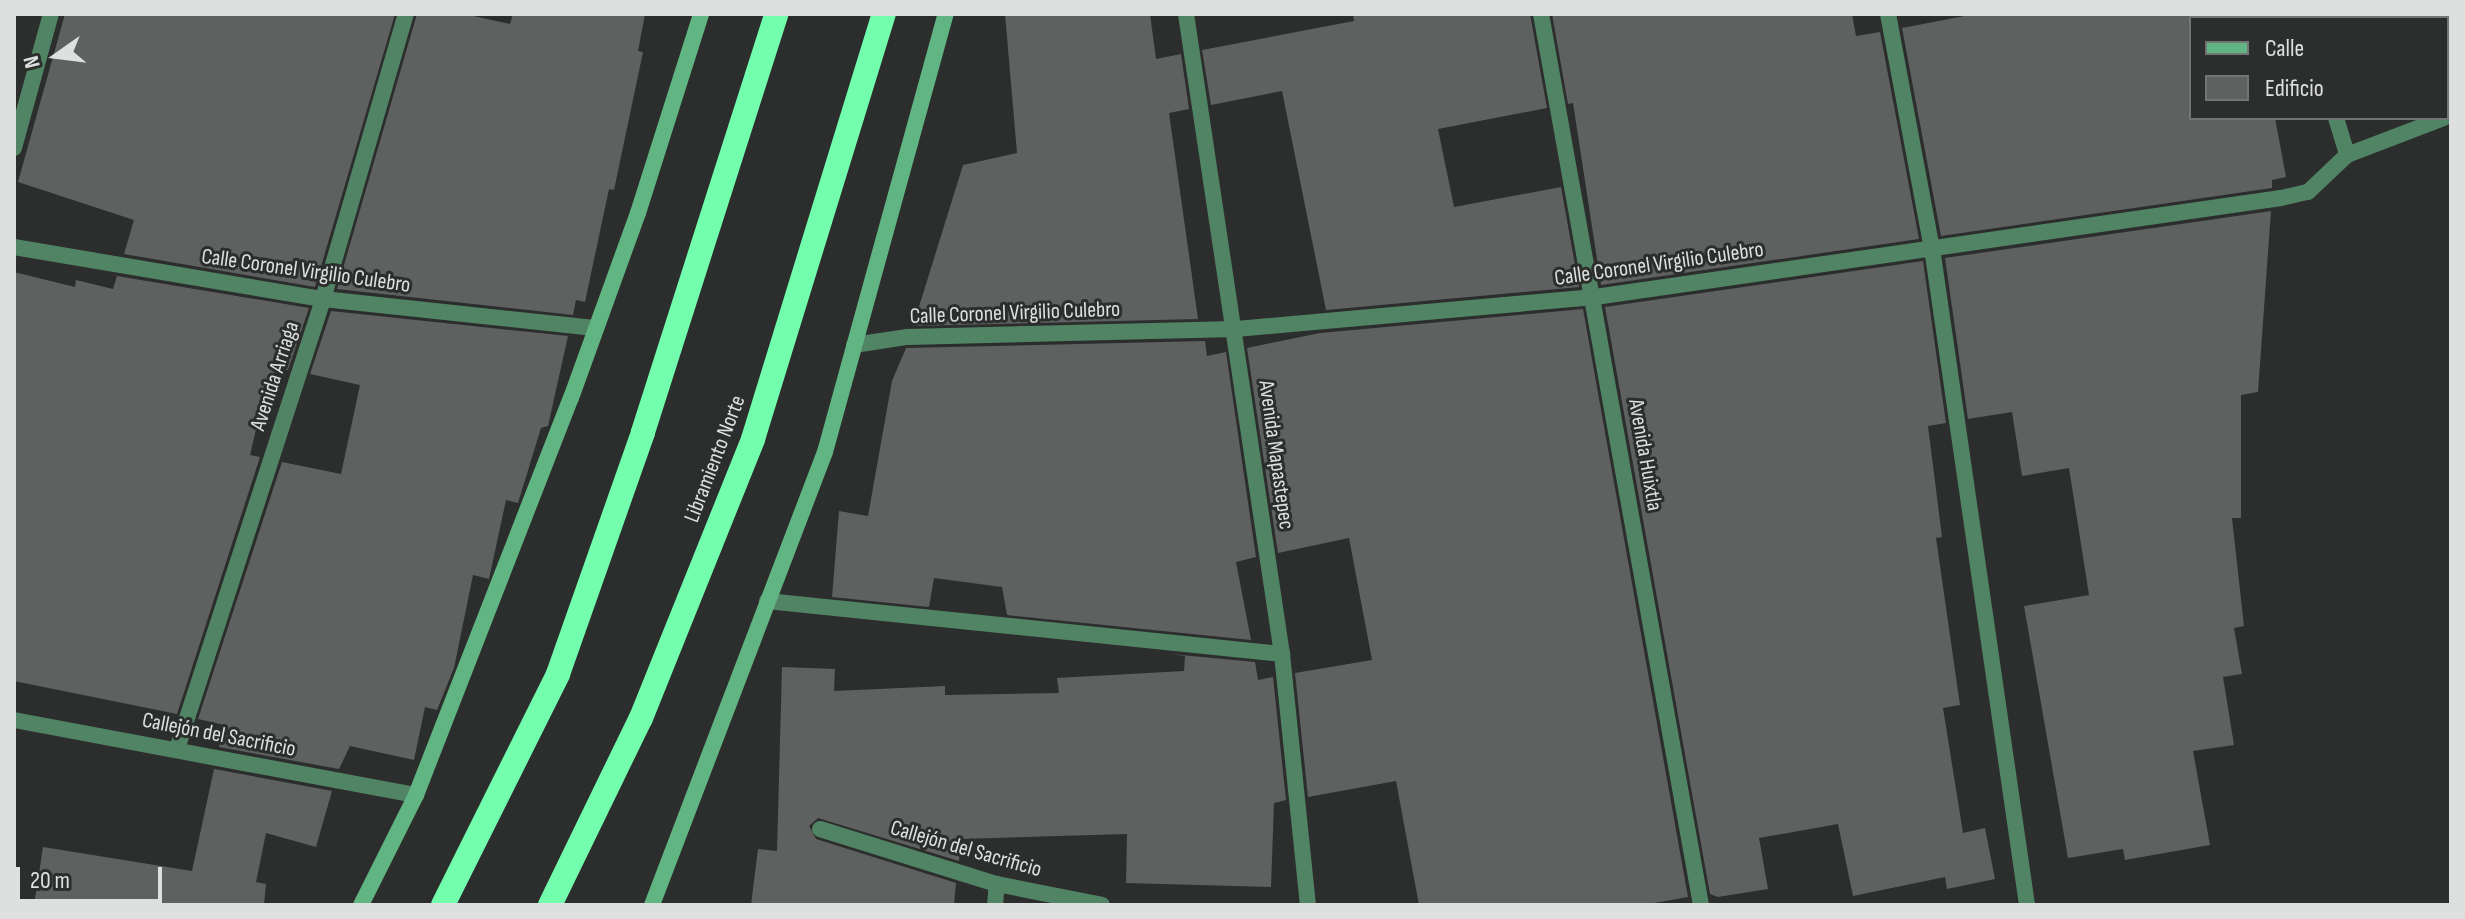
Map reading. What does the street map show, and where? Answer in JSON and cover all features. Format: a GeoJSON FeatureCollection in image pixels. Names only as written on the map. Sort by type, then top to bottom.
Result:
{"type":"FeatureCollection","features":[{"type":"Feature","properties":{"kind":"highway"},"geometry":{"type":"LineString","coordinates":[[443,905],[558,674],[643,432],[776,14]]}},
{"type":"Feature","properties":{"kind":"highway","name":"Libramiento Norte"},"geometry":{"type":"LineString","coordinates":[[550,905],[641,718],[753,439],[884,14]]}},
{"type":"Feature","properties":{"kind":"street"},"geometry":{"type":"LineString","coordinates":[[14,148],[51,14]]}},
{"type":"Feature","properties":{"kind":"street","name":"Avenida Arriaga"},"geometry":{"type":"LineString","coordinates":[[177,749],[323,299],[406,14]]}},
{"type":"Feature","properties":{"kind":"street"},"geometry":{"type":"LineString","coordinates":[[361,905],[416,795],[638,213],[701,14]]}},
{"type":"Feature","properties":{"kind":"street"},"geometry":{"type":"LineString","coordinates":[[652,905],[825,452],[946,14]]}},
{"type":"Feature","properties":{"kind":"street","name":"Avenida Mapastepec"},"geometry":{"type":"LineString","coordinates":[[1186,14],[1236,329],[1282,654],[1308,905]]}},
{"type":"Feature","properties":{"kind":"street","name":"Avenida Huixtla"},"geometry":{"type":"LineString","coordinates":[[1541,14],[1595,297],[1701,905]]}},
{"type":"Feature","properties":{"kind":"street"},"geometry":{"type":"LineString","coordinates":[[1888,14],[1932,248],[2027,905]]}},
{"type":"Feature","properties":{"kind":"street"},"geometry":{"type":"LineString","coordinates":[[2337,120],[2347,155]]}},
{"type":"Feature","properties":{"kind":"street","name":"Calle Coronel Virgilio Culebro"},"geometry":{"type":"LineString","coordinates":[[854,345],[907,337],[1236,329],[1595,297],[2308,192],[2347,155],[2439,120]]}},
{"type":"Feature","properties":{"kind":"street","name":"Calle Coronel Virgilio Culebro"},"geometry":{"type":"LineString","coordinates":[[14,247],[323,299],[594,328]]}},
{"type":"Feature","properties":{"kind":"street"},"geometry":{"type":"LineString","coordinates":[[767,601],[1282,654]]}},
{"type":"Feature","properties":{"kind":"street","name":"Callejón del Sacrificio"},"geometry":{"type":"LineString","coordinates":[[14,720],[416,795]]}},
{"type":"Feature","properties":{"kind":"street","name":"Callejón del Sacrificio"},"geometry":{"type":"LineString","coordinates":[[820,829],[997,884],[1102,905]]}},
{"type":"Feature","properties":{"kind":"street"},"geometry":{"type":"LineString","coordinates":[[995,905],[997,884]]}},
{"type":"Feature","properties":{"kind":"building"},"geometry":{"type":"Polygon","coordinates":[[[65,14],[395,14],[315,287],[124,254],[134,220],[18,182],[65,14]]]}},
{"type":"Feature","properties":{"kind":"building"},"geometry":{"type":"Polygon","coordinates":[[[417,14],[464,14],[510,24],[513,14],[645,14],[638,51],[643,52],[614,190],[609,189],[585,302],[576,300],[573,315],[337,289],[417,14]]]}},
{"type":"Feature","properties":{"kind":"building"},"geometry":{"type":"Polygon","coordinates":[[[1005,14],[1150,14],[1156,59],[1181,54],[1189,109],[1169,113],[1198,319],[913,326],[963,165],[1017,153],[1005,14]]]}},
{"type":"Feature","properties":{"kind":"building"},"geometry":{"type":"Polygon","coordinates":[[[1353,14],[1530,14],[1547,108],[1438,129],[1454,207],[1561,187],[1579,287],[1326,310],[1282,91],[1211,105],[1202,50],[1354,21],[1353,14]]]}},
{"type":"Feature","properties":{"kind":"building"},"geometry":{"type":"Polygon","coordinates":[[[1552,14],[1852,14],[1856,36],[1880,32],[1919,239],[1601,285],[1573,103],[1568,104],[1552,14]]]}},
{"type":"Feature","properties":{"kind":"building"},"geometry":{"type":"Polygon","coordinates":[[[1975,14],[2191,14],[2189,120],[2275,120],[2286,177],[2272,180],[2272,188],[1941,236],[1902,28],[1975,14]]]}},
{"type":"Feature","properties":{"kind":"building"},"geometry":{"type":"Polygon","coordinates":[[[2271,211],[2258,392],[2241,395],[2241,518],[2232,518],[2244,626],[2234,628],[2242,674],[2223,677],[2234,745],[2193,751],[2210,845],[2125,860],[2123,849],[2068,858],[2024,606],[2089,595],[2069,468],[2022,476],[2012,412],[1968,419],[1945,258],[2271,211]]]}},
{"type":"Feature","properties":{"kind":"building"},"geometry":{"type":"Polygon","coordinates":[[[1923,261],[1946,423],[1928,426],[1942,537],[1936,538],[1960,705],[1943,708],[1963,833],[1985,828],[1995,879],[1947,889],[1945,877],[1853,896],[1838,824],[1759,838],[1768,889],[1718,897],[1710,894],[1605,307],[1923,261]]]}},
{"type":"Feature","properties":{"kind":"building"},"geometry":{"type":"Polygon","coordinates":[[[14,272],[75,287],[76,280],[113,289],[117,276],[309,308],[288,370],[277,367],[273,384],[267,383],[250,455],[260,457],[177,714],[14,681],[14,272]]]}},
{"type":"Feature","properties":{"kind":"building"},"geometry":{"type":"Polygon","coordinates":[[[1583,309],[1688,897],[1643,905],[1419,905],[1396,781],[1308,797],[1295,673],[1372,660],[1349,538],[1278,553],[1247,348],[1320,333],[1583,309]]]}},
{"type":"Feature","properties":{"kind":"building"},"geometry":{"type":"Polygon","coordinates":[[[331,311],[568,336],[548,426],[541,428],[518,503],[506,500],[489,579],[473,575],[454,668],[437,710],[425,707],[414,760],[350,746],[339,769],[219,747],[224,725],[198,719],[282,462],[341,474],[360,385],[310,374],[331,311]]]}},
{"type":"Feature","properties":{"kind":"building"},"geometry":{"type":"Polygon","coordinates":[[[1205,341],[1207,356],[1226,352],[1256,557],[1236,562],[1251,640],[1007,615],[1002,587],[934,578],[929,607],[832,597],[839,511],[868,516],[892,381],[906,348],[1205,341]]]}},
{"type":"Feature","properties":{"kind":"building"},"geometry":{"type":"Polygon","coordinates":[[[1170,654],[1255,662],[1258,680],[1273,677],[1286,800],[1274,803],[1271,887],[1126,883],[1127,834],[961,839],[959,861],[818,818],[809,826],[816,839],[956,883],[954,905],[751,905],[758,849],[777,851],[782,667],[835,669],[834,691],[945,686],[945,695],[1059,693],[1057,678],[1184,671],[1185,656],[1170,654]]]}},
{"type":"Feature","properties":{"kind":"building"},"geometry":{"type":"Polygon","coordinates":[[[214,769],[332,791],[316,847],[266,833],[256,882],[266,884],[264,905],[34,905],[43,847],[192,871],[214,769]]]}}]}
